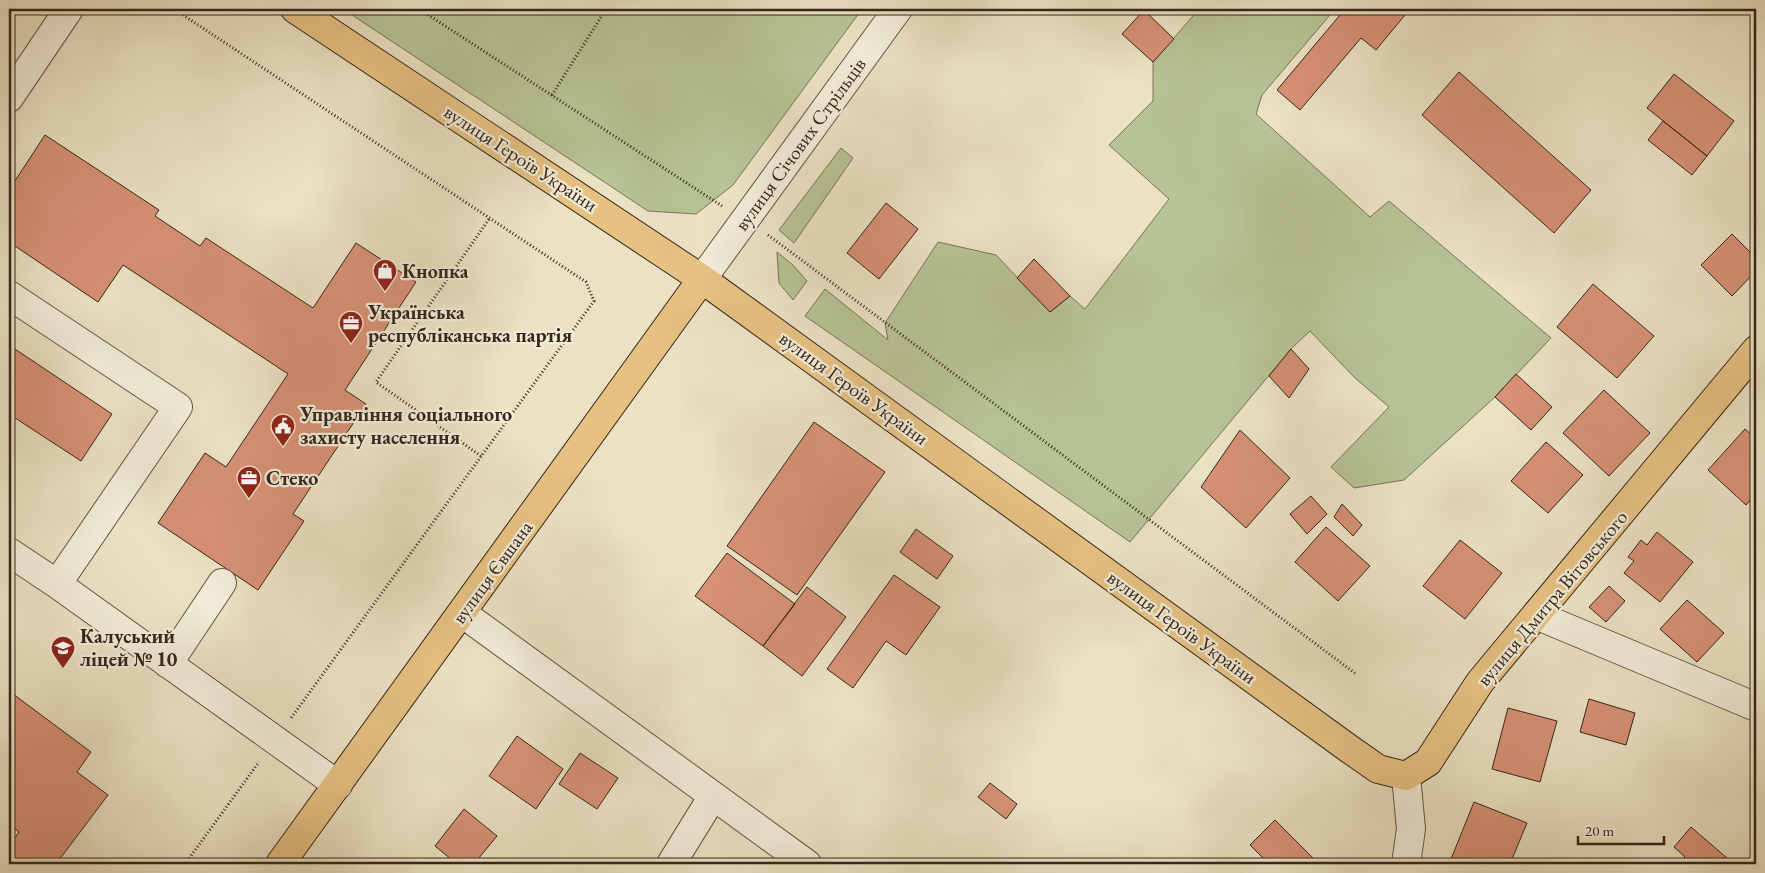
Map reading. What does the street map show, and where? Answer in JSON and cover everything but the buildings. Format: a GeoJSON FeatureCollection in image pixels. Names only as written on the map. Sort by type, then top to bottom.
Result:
{"type":"FeatureCollection","features":[{"type":"Feature","properties":{"kind":"main road","name":"вулиця Героїв України"},"geometry":{"type":"LineString","coordinates":[[296,9],[702,279],[1378,769],[1406,776]]}},
{"type":"Feature","properties":{"kind":"main road","name":"вулиця Євшана"},"geometry":{"type":"LineString","coordinates":[[280,864],[702,279]]}},
{"type":"Feature","properties":{"kind":"main road","name":"вулиця Дмитра Вітовського"},"geometry":{"type":"LineString","coordinates":[[1406,776],[1428,762],[1480,682],[1756,350]]}},
{"type":"Feature","properties":{"kind":"street"},"geometry":{"type":"LineString","coordinates":[[9,98],[69,9]]}},
{"type":"Feature","properties":{"kind":"street","name":"вулиця Січових Стрільців"},"geometry":{"type":"LineString","coordinates":[[702,279],[898,9]]}},
{"type":"Feature","properties":{"kind":"street"},"geometry":{"type":"LineString","coordinates":[[9,295],[178,407],[57,584]]}},
{"type":"Feature","properties":{"kind":"street"},"geometry":{"type":"LineString","coordinates":[[12,560],[57,584],[338,786]]}},
{"type":"Feature","properties":{"kind":"street"},"geometry":{"type":"LineString","coordinates":[[168,664],[222,583]]}},
{"type":"Feature","properties":{"kind":"street"},"geometry":{"type":"LineString","coordinates":[[462,614],[807,864]]}},
{"type":"Feature","properties":{"kind":"street"},"geometry":{"type":"LineString","coordinates":[[1536,615],[1756,707]]}},
{"type":"Feature","properties":{"kind":"street"},"geometry":{"type":"LineString","coordinates":[[1406,776],[1411,829],[1406,864]]}},
{"type":"Feature","properties":{"kind":"street"},"geometry":{"type":"LineString","coordinates":[[670,864],[713,796]]}},
{"type":"Feature","properties":{"kind":"path"},"geometry":{"type":"LineString","coordinates":[[174,9],[586,282],[594,300],[185,864]]}},
{"type":"Feature","properties":{"kind":"path"},"geometry":{"type":"LineString","coordinates":[[419,9],[784,245],[1356,674]]}},
{"type":"Feature","properties":{"kind":"path"},"geometry":{"type":"LineString","coordinates":[[552,95],[606,9]]}},
{"type":"Feature","properties":{"kind":"path"},"geometry":{"type":"LineString","coordinates":[[481,456],[376,382],[489,219]]}},
{"type":"Feature","properties":{"kind":"green space"},"geometry":{"type":"Polygon","coordinates":[[[343,9],[862,9],[733,185],[696,214],[648,211],[343,9]]]}},
{"type":"Feature","properties":{"kind":"green space"},"geometry":{"type":"Polygon","coordinates":[[[1199,9],[1335,9],[1262,95],[1256,114],[1370,217],[1389,201],[1551,338],[1495,397],[1404,480],[1354,488],[1331,467],[1389,407],[1355,378],[1310,331],[1291,349],[1130,542],[805,316],[825,289],[888,340],[885,323],[938,242],[996,255],[1050,312],[1070,296],[1085,309],[1169,199],[1109,145],[1153,101],[1153,62],[1199,9]]]}},
{"type":"Feature","properties":{"kind":"green space"},"geometry":{"type":"Polygon","coordinates":[[[841,148],[853,158],[794,243],[779,230],[841,148]]]}},
{"type":"Feature","properties":{"kind":"green space"},"geometry":{"type":"Polygon","coordinates":[[[777,252],[793,265],[807,281],[793,300],[779,283],[777,252]]]}},
{"type":"Feature","properties":{"kind":"place","name":"Кнопка"},"geometry":{"type":"Point","coordinates":[385,292]}},
{"type":"Feature","properties":{"kind":"place","name":"Українська республіканська партія"},"geometry":{"type":"Point","coordinates":[351,344]}},
{"type":"Feature","properties":{"kind":"place","name":"Управління соціального захисту населення"},"geometry":{"type":"Point","coordinates":[283,447]}},
{"type":"Feature","properties":{"kind":"place","name":"Стеко"},"geometry":{"type":"Point","coordinates":[249,499]}},
{"type":"Feature","properties":{"kind":"place","name":"Калуський ліцей № 10"},"geometry":{"type":"Point","coordinates":[63,669]}}]}
